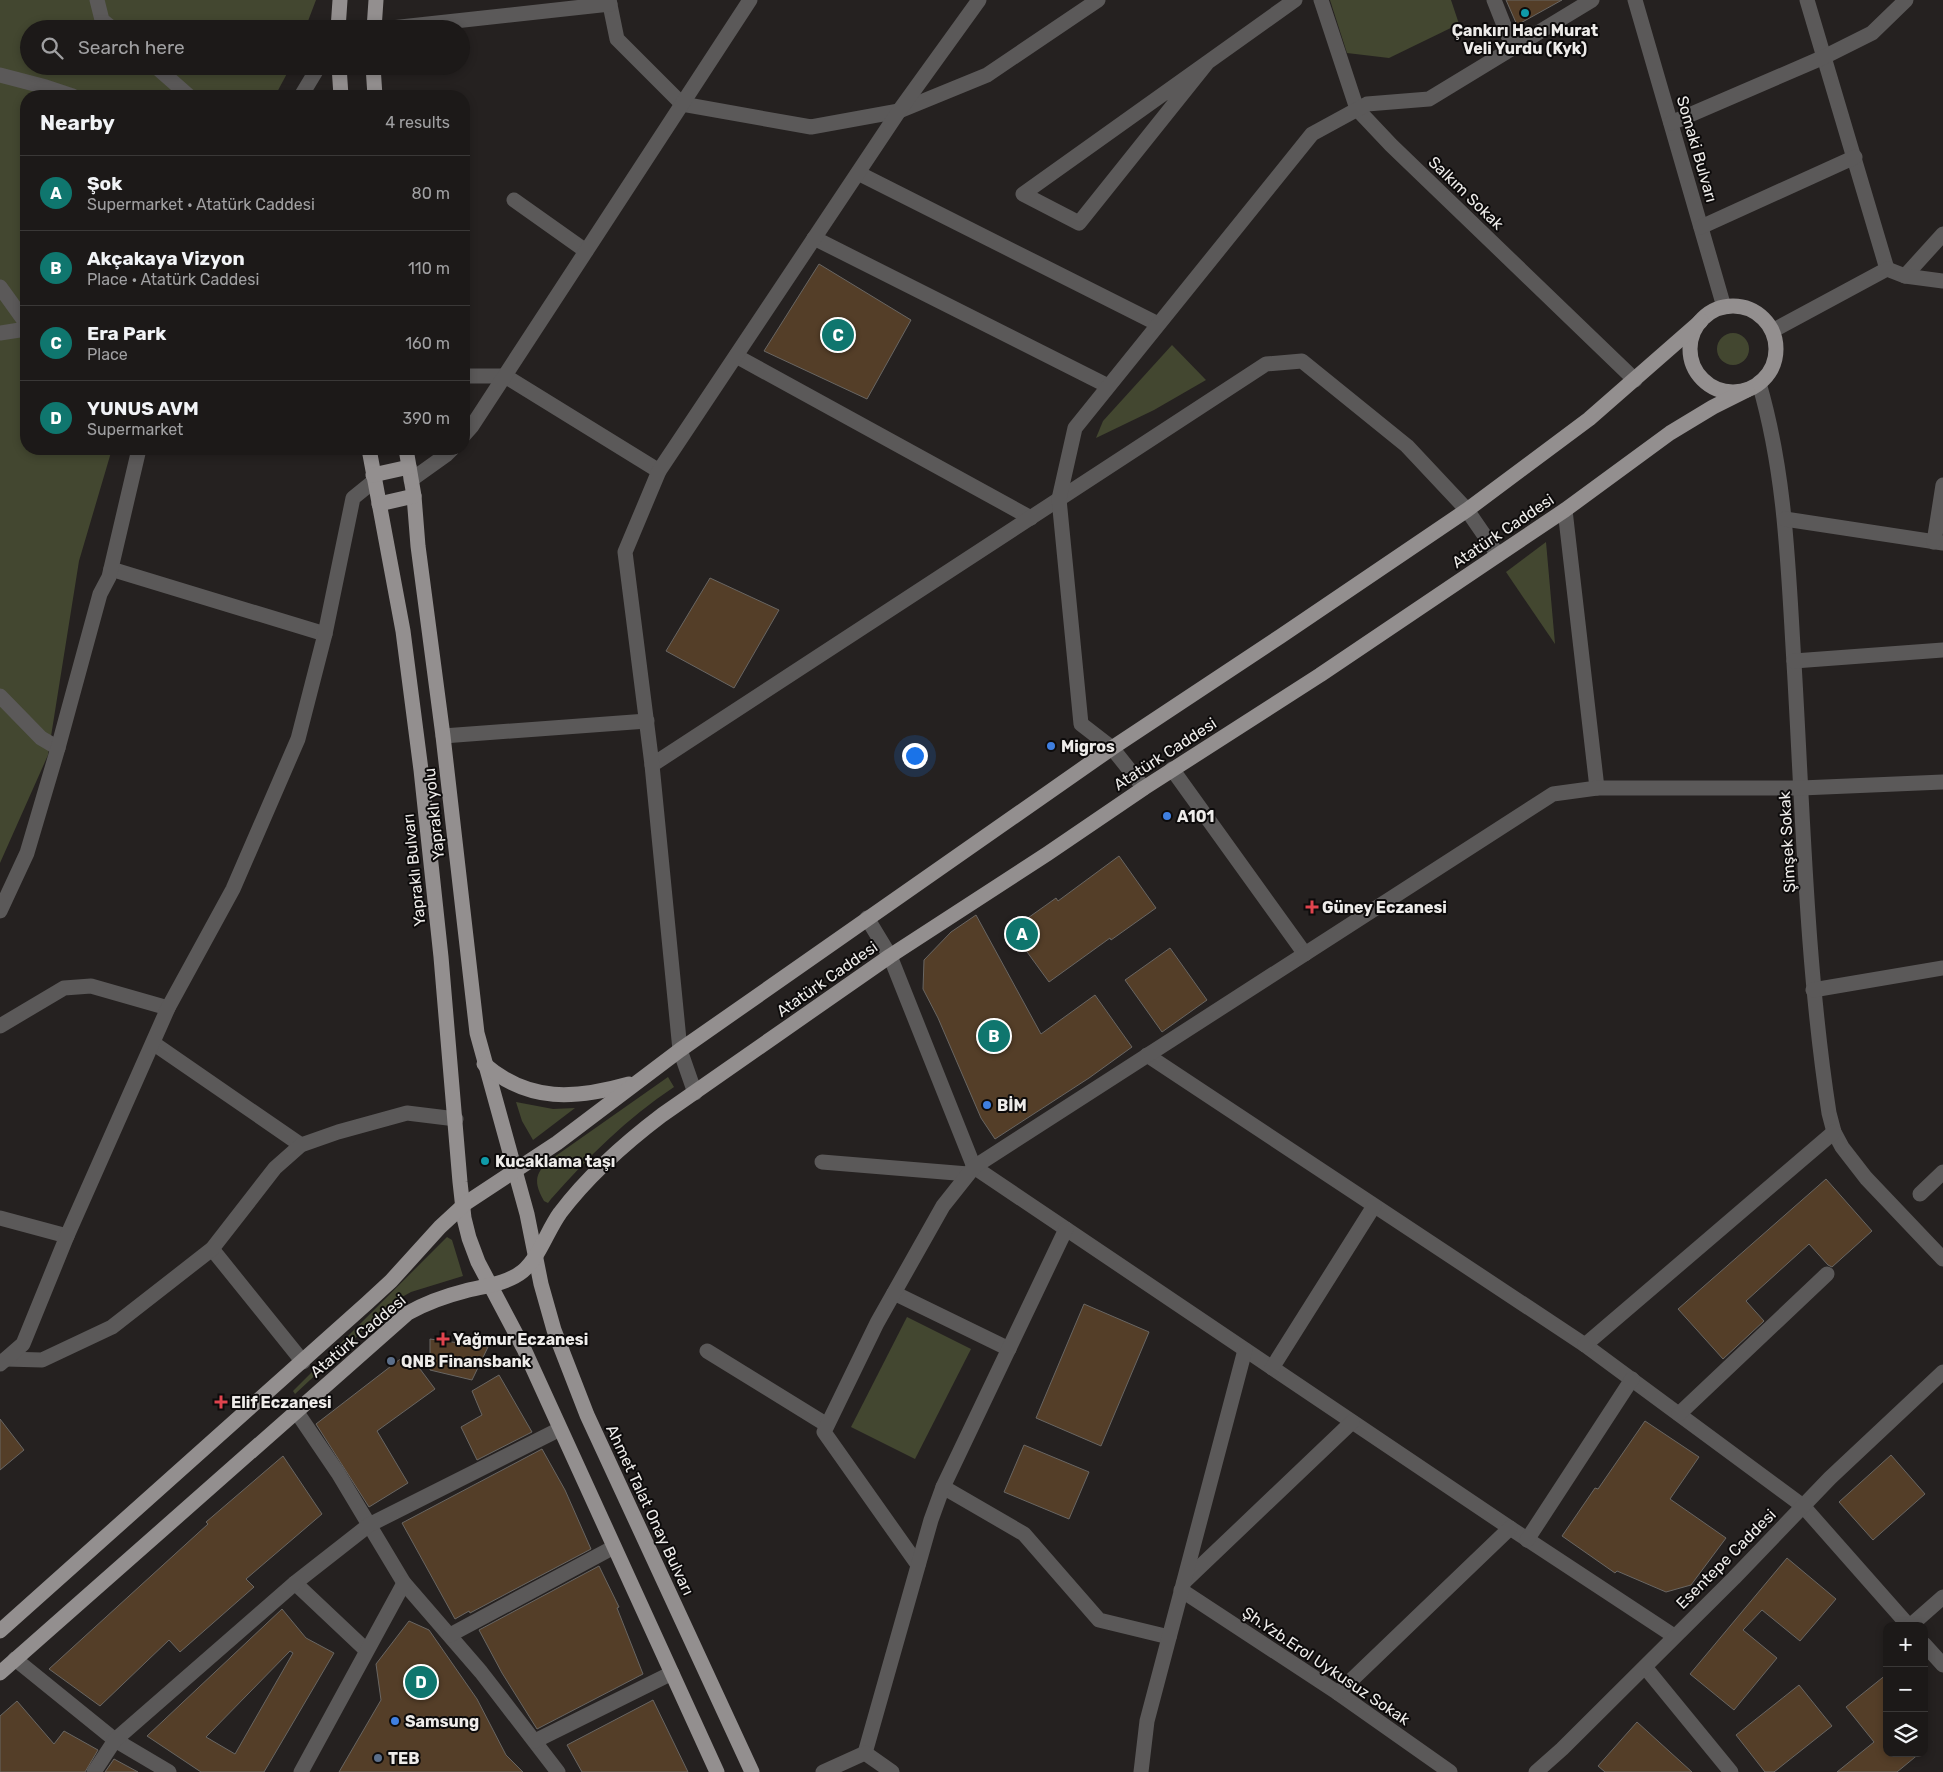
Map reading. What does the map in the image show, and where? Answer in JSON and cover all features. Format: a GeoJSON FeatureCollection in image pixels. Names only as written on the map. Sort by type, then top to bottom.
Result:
{"type":"FeatureCollection","features":[{"type":"Feature","properties":{"kind":"main road"},"geometry":{"type":"LineString","coordinates":[[339,20],[340,0]]}},
{"type":"Feature","properties":{"kind":"main road"},"geometry":{"type":"LineString","coordinates":[[375,20],[376,0]]}},
{"type":"Feature","properties":{"kind":"main road"},"geometry":{"type":"LineString","coordinates":[[340,75],[341,90]]}},
{"type":"Feature","properties":{"kind":"main road"},"geometry":{"type":"LineString","coordinates":[[374,75],[375,90]]}},
{"type":"Feature","properties":{"kind":"main road"},"geometry":{"type":"LineString","coordinates":[[1738,306],[1752,311],[1764,319],[1772,331],[1776,345],[1774,359],[1769,372],[1753,386],[1732,392],[1718,390],[1706,383],[1697,373],[1691,360],[1690,346],[1693,333],[1701,321],[1711,312],[1724,307],[1738,306]]}},
{"type":"Feature","properties":{"kind":"main road","name":"Atatürk Caddesi"},"geometry":{"type":"LineString","coordinates":[[0,1631],[303,1362],[391,1281],[440,1226],[463,1206],[515,1171],[680,1050],[867,918],[1112,748],[1466,510],[1589,420],[1701,321]]}},
{"type":"Feature","properties":{"kind":"main road","name":"Atatürk Caddesi"},"geometry":{"type":"LineString","coordinates":[[0,1673],[408,1313],[442,1298],[506,1280],[521,1272],[535,1256],[559,1215],[594,1175],[644,1128],[890,956],[1047,854],[1172,769],[1320,675],[1565,510],[1670,433],[1753,386]]}},
{"type":"Feature","properties":{"kind":"main road","name":"Yapraklı Bulvarı"},"geometry":{"type":"LineString","coordinates":[[370,455],[402,631],[421,770],[441,957],[463,1206],[469,1238],[478,1262],[491,1284]]}},
{"type":"Feature","properties":{"kind":"main road","name":"Yapraklı yolu"},"geometry":{"type":"LineString","coordinates":[[407,455],[414,496],[422,581],[443,736],[477,1033],[515,1171]]}},
{"type":"Feature","properties":{"kind":"main road"},"geometry":{"type":"LineString","coordinates":[[374,478],[410,474]]}},
{"type":"Feature","properties":{"kind":"main road"},"geometry":{"type":"LineString","coordinates":[[379,504],[414,496]]}},
{"type":"Feature","properties":{"kind":"main road"},"geometry":{"type":"LineString","coordinates":[[484,1064],[510,1082],[535,1092],[548,1094],[591,1093],[638,1081]]}},
{"type":"Feature","properties":{"kind":"main road"},"geometry":{"type":"LineString","coordinates":[[515,1171],[527,1214],[535,1256]]}},
{"type":"Feature","properties":{"kind":"main road","name":"Ahmet Talat Onay Bulvarı"},"geometry":{"type":"LineString","coordinates":[[535,1256],[554,1330],[581,1400],[752,1772]]}},
{"type":"Feature","properties":{"kind":"main road"},"geometry":{"type":"LineString","coordinates":[[491,1284],[524,1349],[717,1772]]}},
{"type":"Feature","properties":{"kind":"street"},"geometry":{"type":"LineString","coordinates":[[97,0],[102,20]]}},
{"type":"Feature","properties":{"kind":"street"},"geometry":{"type":"LineString","coordinates":[[470,428],[750,0]]}},
{"type":"Feature","properties":{"kind":"street"},"geometry":{"type":"LineString","coordinates":[[694,1093],[680,1050],[647,721],[624,552],[659,472],[900,111],[979,0]]}},
{"type":"Feature","properties":{"kind":"street"},"geometry":{"type":"LineString","coordinates":[[458,20],[610,2],[618,39],[682,104],[811,127],[900,111],[987,75],[1098,0]]}},
{"type":"Feature","properties":{"kind":"street"},"geometry":{"type":"LineString","coordinates":[[1207,63],[1079,223],[1023,194],[1295,0]]}},
{"type":"Feature","properties":{"kind":"street","name":"Salkım Sokak"},"geometry":{"type":"LineString","coordinates":[[1321,0],[1357,109],[1391,145],[1635,380]]}},
{"type":"Feature","properties":{"kind":"street"},"geometry":{"type":"LineString","coordinates":[[1494,0],[1513,48]]}},
{"type":"Feature","properties":{"kind":"street"},"geometry":{"type":"LineString","coordinates":[[1144,788],[1112,748],[1082,724],[1059,498],[1075,428],[1312,134],[1367,104],[1430,99],[1592,0]]}},
{"type":"Feature","properties":{"kind":"street","name":"Somaki Bulvarı"},"geometry":{"type":"LineString","coordinates":[[1635,0],[1724,307]]}},
{"type":"Feature","properties":{"kind":"street"},"geometry":{"type":"LineString","coordinates":[[1807,0],[1887,270]]}},
{"type":"Feature","properties":{"kind":"street"},"geometry":{"type":"LineString","coordinates":[[1671,124],[1824,57],[1872,33],[1906,0]]}},
{"type":"Feature","properties":{"kind":"street"},"geometry":{"type":"LineString","coordinates":[[0,75],[55,90]]}},
{"type":"Feature","properties":{"kind":"street"},"geometry":{"type":"LineString","coordinates":[[165,75],[182,90]]}},
{"type":"Feature","properties":{"kind":"street"},"geometry":{"type":"LineString","coordinates":[[305,90],[314,75]]}},
{"type":"Feature","properties":{"kind":"street"},"geometry":{"type":"LineString","coordinates":[[1701,227],[1854,157]]}},
{"type":"Feature","properties":{"kind":"street"},"geometry":{"type":"LineString","coordinates":[[858,173],[1158,324]]}},
{"type":"Feature","properties":{"kind":"street"},"geometry":{"type":"LineString","coordinates":[[514,200],[586,251]]}},
{"type":"Feature","properties":{"kind":"street"},"geometry":{"type":"LineString","coordinates":[[1904,276],[1943,234]]}},
{"type":"Feature","properties":{"kind":"street"},"geometry":{"type":"LineString","coordinates":[[814,238],[1108,386]]}},
{"type":"Feature","properties":{"kind":"street"},"geometry":{"type":"LineString","coordinates":[[1772,331],[1887,270],[1904,276],[1943,281]]}},
{"type":"Feature","properties":{"kind":"street"},"geometry":{"type":"LineString","coordinates":[[0,287],[20,314]]}},
{"type":"Feature","properties":{"kind":"street"},"geometry":{"type":"LineString","coordinates":[[0,333],[20,330]]}},
{"type":"Feature","properties":{"kind":"street"},"geometry":{"type":"LineString","coordinates":[[736,356],[1031,518]]}},
{"type":"Feature","properties":{"kind":"street"},"geometry":{"type":"LineString","coordinates":[[652,766],[1266,364],[1302,361],[1407,446],[1466,510],[1498,555]]}},
{"type":"Feature","properties":{"kind":"street"},"geometry":{"type":"LineString","coordinates":[[470,376],[505,376],[659,472]]}},
{"type":"Feature","properties":{"kind":"street","name":"Şimşek Sokak"},"geometry":{"type":"LineString","coordinates":[[1753,386],[1770,421],[1785,519],[1813,990],[1821,1063],[1834,1132],[1842,1147],[1866,1178],[1943,1259]]}},
{"type":"Feature","properties":{"kind":"street"},"geometry":{"type":"LineString","coordinates":[[0,911],[27,853],[100,594],[110,569],[138,455]]}},
{"type":"Feature","properties":{"kind":"street"},"geometry":{"type":"LineString","coordinates":[[410,474],[446,455]]}},
{"type":"Feature","properties":{"kind":"street"},"geometry":{"type":"LineString","coordinates":[[3,1361],[23,1344],[67,1236],[168,1008],[233,889],[298,739],[325,634],[353,498],[374,478]]}},
{"type":"Feature","properties":{"kind":"street"},"geometry":{"type":"LineString","coordinates":[[1785,519],[1938,543],[1943,485]]}},
{"type":"Feature","properties":{"kind":"street"},"geometry":{"type":"LineString","coordinates":[[1565,510],[1596,788]]}},
{"type":"Feature","properties":{"kind":"street"},"geometry":{"type":"LineString","coordinates":[[110,569],[325,634]]}},
{"type":"Feature","properties":{"kind":"street"},"geometry":{"type":"LineString","coordinates":[[1794,662],[1943,650]]}},
{"type":"Feature","properties":{"kind":"street"},"geometry":{"type":"LineString","coordinates":[[0,696],[41,738],[58,748]]}},
{"type":"Feature","properties":{"kind":"street"},"geometry":{"type":"LineString","coordinates":[[443,736],[647,721]]}},
{"type":"Feature","properties":{"kind":"street"},"geometry":{"type":"LineString","coordinates":[[1172,769],[1305,954]]}},
{"type":"Feature","properties":{"kind":"street"},"geometry":{"type":"LineString","coordinates":[[918,1566],[824,1432],[877,1323],[943,1206],[971,1171],[1147,1055],[1553,794],[1596,788],[1801,788],[1943,782]]}},
{"type":"Feature","properties":{"kind":"street"},"geometry":{"type":"LineString","coordinates":[[867,918],[890,956],[971,1171]]}},
{"type":"Feature","properties":{"kind":"street"},"geometry":{"type":"LineString","coordinates":[[1813,990],[1943,968]]}},
{"type":"Feature","properties":{"kind":"street"},"geometry":{"type":"LineString","coordinates":[[0,1026],[64,988],[91,986],[168,1008]]}},
{"type":"Feature","properties":{"kind":"street"},"geometry":{"type":"LineString","coordinates":[[153,1043],[301,1145]]}},
{"type":"Feature","properties":{"kind":"street"},"geometry":{"type":"LineString","coordinates":[[1147,1055],[1585,1345],[1803,1506],[1905,1622]]}},
{"type":"Feature","properties":{"kind":"street"},"geometry":{"type":"LineString","coordinates":[[3,1361],[42,1360],[112,1327],[212,1249],[275,1168],[301,1145],[338,1132],[407,1113],[456,1119]]}},
{"type":"Feature","properties":{"kind":"street"},"geometry":{"type":"LineString","coordinates":[[1585,1345],[1834,1132]]}},
{"type":"Feature","properties":{"kind":"street"},"geometry":{"type":"LineString","coordinates":[[822,1162],[971,1171],[1066,1229],[1527,1540],[1674,1636]]}},
{"type":"Feature","properties":{"kind":"street"},"geometry":{"type":"LineString","coordinates":[[1920,1194],[1943,1172]]}},
{"type":"Feature","properties":{"kind":"street"},"geometry":{"type":"LineString","coordinates":[[1272,1368],[1374,1206]]}},
{"type":"Feature","properties":{"kind":"street"},"geometry":{"type":"LineString","coordinates":[[0,1218],[67,1236]]}},
{"type":"Feature","properties":{"kind":"street"},"geometry":{"type":"LineString","coordinates":[[823,1772],[865,1753],[931,1520],[943,1487],[1066,1229]]}},
{"type":"Feature","properties":{"kind":"street"},"geometry":{"type":"LineString","coordinates":[[212,1249],[303,1362]]}},
{"type":"Feature","properties":{"kind":"street"},"geometry":{"type":"LineString","coordinates":[[1679,1414],[1827,1274]]}},
{"type":"Feature","properties":{"kind":"street"},"geometry":{"type":"LineString","coordinates":[[894,1293],[1009,1349]]}},
{"type":"Feature","properties":{"kind":"street"},"geometry":{"type":"LineString","coordinates":[[1141,1772],[1147,1721],[1245,1350]]}},
{"type":"Feature","properties":{"kind":"street"},"geometry":{"type":"LineString","coordinates":[[707,1351],[827,1425]]}},
{"type":"Feature","properties":{"kind":"street","name":"Esentepe Caddesi"},"geometry":{"type":"LineString","coordinates":[[1536,1772],[1645,1667],[1869,1440],[1943,1372]]}},
{"type":"Feature","properties":{"kind":"street"},"geometry":{"type":"LineString","coordinates":[[1527,1540],[1632,1379]]}},
{"type":"Feature","properties":{"kind":"street"},"geometry":{"type":"LineString","coordinates":[[296,1411],[338,1473],[404,1583],[481,1672],[558,1772]]}},
{"type":"Feature","properties":{"kind":"street"},"geometry":{"type":"LineString","coordinates":[[1182,1587],[1352,1422]]}},
{"type":"Feature","properties":{"kind":"street"},"geometry":{"type":"LineString","coordinates":[[94,1772],[115,1740],[295,1583],[369,1525],[560,1429]]}},
{"type":"Feature","properties":{"kind":"street"},"geometry":{"type":"LineString","coordinates":[[943,1487],[1024,1534],[1099,1620],[1169,1637]]}},
{"type":"Feature","properties":{"kind":"street"},"geometry":{"type":"LineString","coordinates":[[1338,1693],[1510,1528]]}},
{"type":"Feature","properties":{"kind":"street"},"geometry":{"type":"LineString","coordinates":[[450,1635],[614,1547]]}},
{"type":"Feature","properties":{"kind":"street"},"geometry":{"type":"LineString","coordinates":[[295,1583],[366,1650]]}},
{"type":"Feature","properties":{"kind":"street"},"geometry":{"type":"LineString","coordinates":[[301,1772],[404,1583]]}},
{"type":"Feature","properties":{"kind":"street","name":"Şh.Yzb.Erol Uykusuz Sokak"},"geometry":{"type":"LineString","coordinates":[[1182,1587],[1450,1772]]}},
{"type":"Feature","properties":{"kind":"street"},"geometry":{"type":"LineString","coordinates":[[1914,1622],[1943,1597]]}},
{"type":"Feature","properties":{"kind":"street"},"geometry":{"type":"LineString","coordinates":[[1928,1648],[1943,1665]]}},
{"type":"Feature","properties":{"kind":"street"},"geometry":{"type":"LineString","coordinates":[[16,1659],[115,1740],[169,1772]]}},
{"type":"Feature","properties":{"kind":"street"},"geometry":{"type":"LineString","coordinates":[[1645,1667],[1731,1772]]}},
{"type":"Feature","properties":{"kind":"street"},"geometry":{"type":"LineString","coordinates":[[534,1742],[672,1673]]}},
{"type":"Feature","properties":{"kind":"street"},"geometry":{"type":"LineString","coordinates":[[865,1753],[892,1772]]}},
{"type":"Feature","properties":{"kind":"green space"},"geometry":{"type":"Polygon","coordinates":[[[0,0],[316,0],[308,20],[20,20],[20,75],[286,75],[278,90],[20,90],[20,455],[110,455],[79,561],[48,755],[0,863],[0,0]]]}},
{"type":"Feature","properties":{"kind":"green space"},"geometry":{"type":"Polygon","coordinates":[[[1330,0],[1451,0],[1459,24],[1389,58],[1347,53],[1330,0]]]}},
{"type":"Feature","properties":{"kind":"green space"},"geometry":{"type":"Polygon","coordinates":[[[1733,333],[1745,337],[1749,349],[1745,361],[1733,365],[1721,361],[1717,349],[1721,337],[1733,333]]]}},
{"type":"Feature","properties":{"kind":"green space"},"geometry":{"type":"Polygon","coordinates":[[[1172,345],[1206,380],[1154,410],[1096,438],[1103,421],[1172,345]]]}},
{"type":"Feature","properties":{"kind":"green space"},"geometry":{"type":"Polygon","coordinates":[[[1546,542],[1555,644],[1506,572],[1546,542]]]}},
{"type":"Feature","properties":{"kind":"green space"},"geometry":{"type":"Polygon","coordinates":[[[668,1077],[674,1087],[624,1125],[579,1168],[548,1203],[544,1201],[537,1180],[545,1165],[668,1077]]]}},
{"type":"Feature","properties":{"kind":"green space"},"geometry":{"type":"Polygon","coordinates":[[[516,1102],[553,1109],[575,1108],[533,1140],[522,1121],[516,1102]]]}},
{"type":"Feature","properties":{"kind":"green space"},"geometry":{"type":"Polygon","coordinates":[[[447,1237],[452,1240],[463,1276],[411,1292],[395,1301],[295,1394],[293,1391],[447,1237]]]}},
{"type":"Feature","properties":{"kind":"green space"},"geometry":{"type":"Polygon","coordinates":[[[907,1317],[971,1349],[915,1459],[851,1427],[907,1317]]]}},
{"type":"Feature","properties":{"kind":"building","name":"Çankırı Hacı Murat Veli Yurdu (Kyk)"},"geometry":{"type":"Polygon","coordinates":[[[1506,0],[1562,0],[1517,25],[1506,0]]]}},
{"type":"Feature","properties":{"kind":"building"},"geometry":{"type":"Polygon","coordinates":[[[819,264],[911,320],[867,399],[764,351],[819,264]]]}},
{"type":"Feature","properties":{"kind":"building"},"geometry":{"type":"Polygon","coordinates":[[[710,578],[779,610],[734,688],[666,651],[710,578]]]}},
{"type":"Feature","properties":{"kind":"building"},"geometry":{"type":"Polygon","coordinates":[[[1119,856],[1156,908],[1049,982],[1011,930],[1056,898],[1058,901],[1119,856]]]}},
{"type":"Feature","properties":{"kind":"building"},"geometry":{"type":"Polygon","coordinates":[[[976,915],[1041,1034],[1095,995],[1132,1047],[1089,1078],[995,1139],[981,1118],[938,1018],[923,989],[924,960],[951,932],[976,915]]]}},
{"type":"Feature","properties":{"kind":"building"},"geometry":{"type":"Polygon","coordinates":[[[1170,948],[1207,1000],[1162,1032],[1125,980],[1170,948]]]}},
{"type":"Feature","properties":{"kind":"building"},"geometry":{"type":"Polygon","coordinates":[[[1826,1179],[1872,1231],[1832,1267],[1809,1244],[1746,1301],[1764,1321],[1723,1359],[1678,1309],[1826,1179]]]}},
{"type":"Feature","properties":{"kind":"building"},"geometry":{"type":"Polygon","coordinates":[[[1084,1304],[1149,1332],[1101,1446],[1036,1418],[1084,1304]]]}},
{"type":"Feature","properties":{"kind":"building"},"geometry":{"type":"Polygon","coordinates":[[[430,1339],[488,1347],[472,1380],[430,1370],[430,1339]]]}},
{"type":"Feature","properties":{"kind":"building"},"geometry":{"type":"Polygon","coordinates":[[[408,1353],[435,1389],[377,1431],[408,1483],[369,1507],[316,1424],[408,1353]]]}},
{"type":"Feature","properties":{"kind":"building"},"geometry":{"type":"Polygon","coordinates":[[[499,1375],[532,1432],[477,1460],[461,1427],[482,1415],[472,1391],[499,1375]]]}},
{"type":"Feature","properties":{"kind":"building"},"geometry":{"type":"Polygon","coordinates":[[[0,1419],[24,1450],[0,1470],[0,1419]]]}},
{"type":"Feature","properties":{"kind":"building"},"geometry":{"type":"Polygon","coordinates":[[[1645,1421],[1699,1457],[1670,1499],[1726,1538],[1691,1585],[1666,1592],[1617,1571],[1615,1573],[1562,1536],[1595,1488],[1598,1489],[1645,1421]]]}},
{"type":"Feature","properties":{"kind":"building"},"geometry":{"type":"Polygon","coordinates":[[[1024,1445],[1089,1472],[1069,1519],[1004,1492],[1024,1445]]]}},
{"type":"Feature","properties":{"kind":"building"},"geometry":{"type":"Polygon","coordinates":[[[542,1449],[565,1490],[591,1549],[470,1613],[469,1611],[455,1619],[402,1523],[542,1449]]]}},
{"type":"Feature","properties":{"kind":"building"},"geometry":{"type":"Polygon","coordinates":[[[1891,1455],[1925,1494],[1873,1540],[1839,1502],[1891,1455]]]}},
{"type":"Feature","properties":{"kind":"building"},"geometry":{"type":"Polygon","coordinates":[[[283,1456],[322,1514],[246,1579],[254,1587],[180,1652],[169,1640],[100,1706],[49,1669],[208,1524],[206,1522],[283,1456]]]}},
{"type":"Feature","properties":{"kind":"building"},"geometry":{"type":"Polygon","coordinates":[[[1787,1558],[1836,1599],[1800,1641],[1762,1610],[1743,1630],[1777,1658],[1734,1710],[1690,1674],[1787,1558]]]}},
{"type":"Feature","properties":{"kind":"building"},"geometry":{"type":"Polygon","coordinates":[[[599,1566],[619,1607],[617,1608],[643,1674],[537,1729],[502,1673],[479,1630],[599,1566]]]}},
{"type":"Feature","properties":{"kind":"building"},"geometry":{"type":"Polygon","coordinates":[[[282,1609],[306,1638],[334,1653],[264,1772],[201,1772],[147,1736],[282,1609]],[[290,1651],[206,1737],[235,1754],[293,1653],[290,1651]]]}},
{"type":"Feature","properties":{"kind":"building"},"geometry":{"type":"Polygon","coordinates":[[[409,1621],[429,1630],[477,1699],[506,1755],[523,1772],[339,1772],[381,1700],[376,1664],[409,1621]]]}},
{"type":"Feature","properties":{"kind":"building"},"geometry":{"type":"Polygon","coordinates":[[[1883,1677],[1883,1757],[1915,1757],[1897,1772],[1837,1772],[1874,1742],[1846,1707],[1883,1677]]]}},
{"type":"Feature","properties":{"kind":"building"},"geometry":{"type":"Polygon","coordinates":[[[1799,1685],[1832,1726],[1774,1772],[1765,1772],[1736,1735],[1799,1685]]]}},
{"type":"Feature","properties":{"kind":"building"},"geometry":{"type":"Polygon","coordinates":[[[653,1700],[688,1772],[582,1772],[567,1745],[653,1700]]]}},
{"type":"Feature","properties":{"kind":"building"},"geometry":{"type":"Polygon","coordinates":[[[17,1701],[54,1744],[64,1731],[98,1750],[85,1772],[0,1772],[0,1716],[17,1701]]]}},
{"type":"Feature","properties":{"kind":"building"},"geometry":{"type":"Polygon","coordinates":[[[1637,1722],[1692,1772],[1605,1772],[1598,1766],[1637,1722]]]}},
{"type":"Feature","properties":{"kind":"building"},"geometry":{"type":"Polygon","coordinates":[[[114,1759],[138,1772],[105,1772],[114,1759]]]}},
{"type":"Feature","properties":{"kind":"place","name":"Çankırı Hacı Murat Veli Yurdu (Kyk)"},"geometry":{"type":"Point","coordinates":[1525,13]}},
{"type":"Feature","properties":{"kind":"place","name":"Era Park"},"geometry":{"type":"Point","coordinates":[838,335]}},
{"type":"Feature","properties":{"kind":"place","name":"Migros"},"geometry":{"type":"Point","coordinates":[1051,746]}},
{"type":"Feature","properties":{"kind":"place","name":"A101"},"geometry":{"type":"Point","coordinates":[1167,816]}},
{"type":"Feature","properties":{"kind":"place","name":"Güney Eczanesi"},"geometry":{"type":"Point","coordinates":[1312,907]}},
{"type":"Feature","properties":{"kind":"place","name":"Şok"},"geometry":{"type":"Point","coordinates":[1022,934]}},
{"type":"Feature","properties":{"kind":"place","name":"Akçakaya Vizyon"},"geometry":{"type":"Point","coordinates":[994,1036]}},
{"type":"Feature","properties":{"kind":"place","name":"BİM"},"geometry":{"type":"Point","coordinates":[987,1105]}},
{"type":"Feature","properties":{"kind":"place","name":"Kucaklama taşı"},"geometry":{"type":"Point","coordinates":[485,1161]}},
{"type":"Feature","properties":{"kind":"place","name":"Yağmur Eczanesi"},"geometry":{"type":"Point","coordinates":[443,1339]}},
{"type":"Feature","properties":{"kind":"place","name":"QNB Finansbank"},"geometry":{"type":"Point","coordinates":[391,1361]}},
{"type":"Feature","properties":{"kind":"place","name":"Elif Eczanesi"},"geometry":{"type":"Point","coordinates":[221,1402]}},
{"type":"Feature","properties":{"kind":"place","name":"YUNUS AVM"},"geometry":{"type":"Point","coordinates":[421,1682]}},
{"type":"Feature","properties":{"kind":"place","name":"Samsung"},"geometry":{"type":"Point","coordinates":[395,1721]}},
{"type":"Feature","properties":{"kind":"place","name":"TEB"},"geometry":{"type":"Point","coordinates":[378,1758]}}]}
